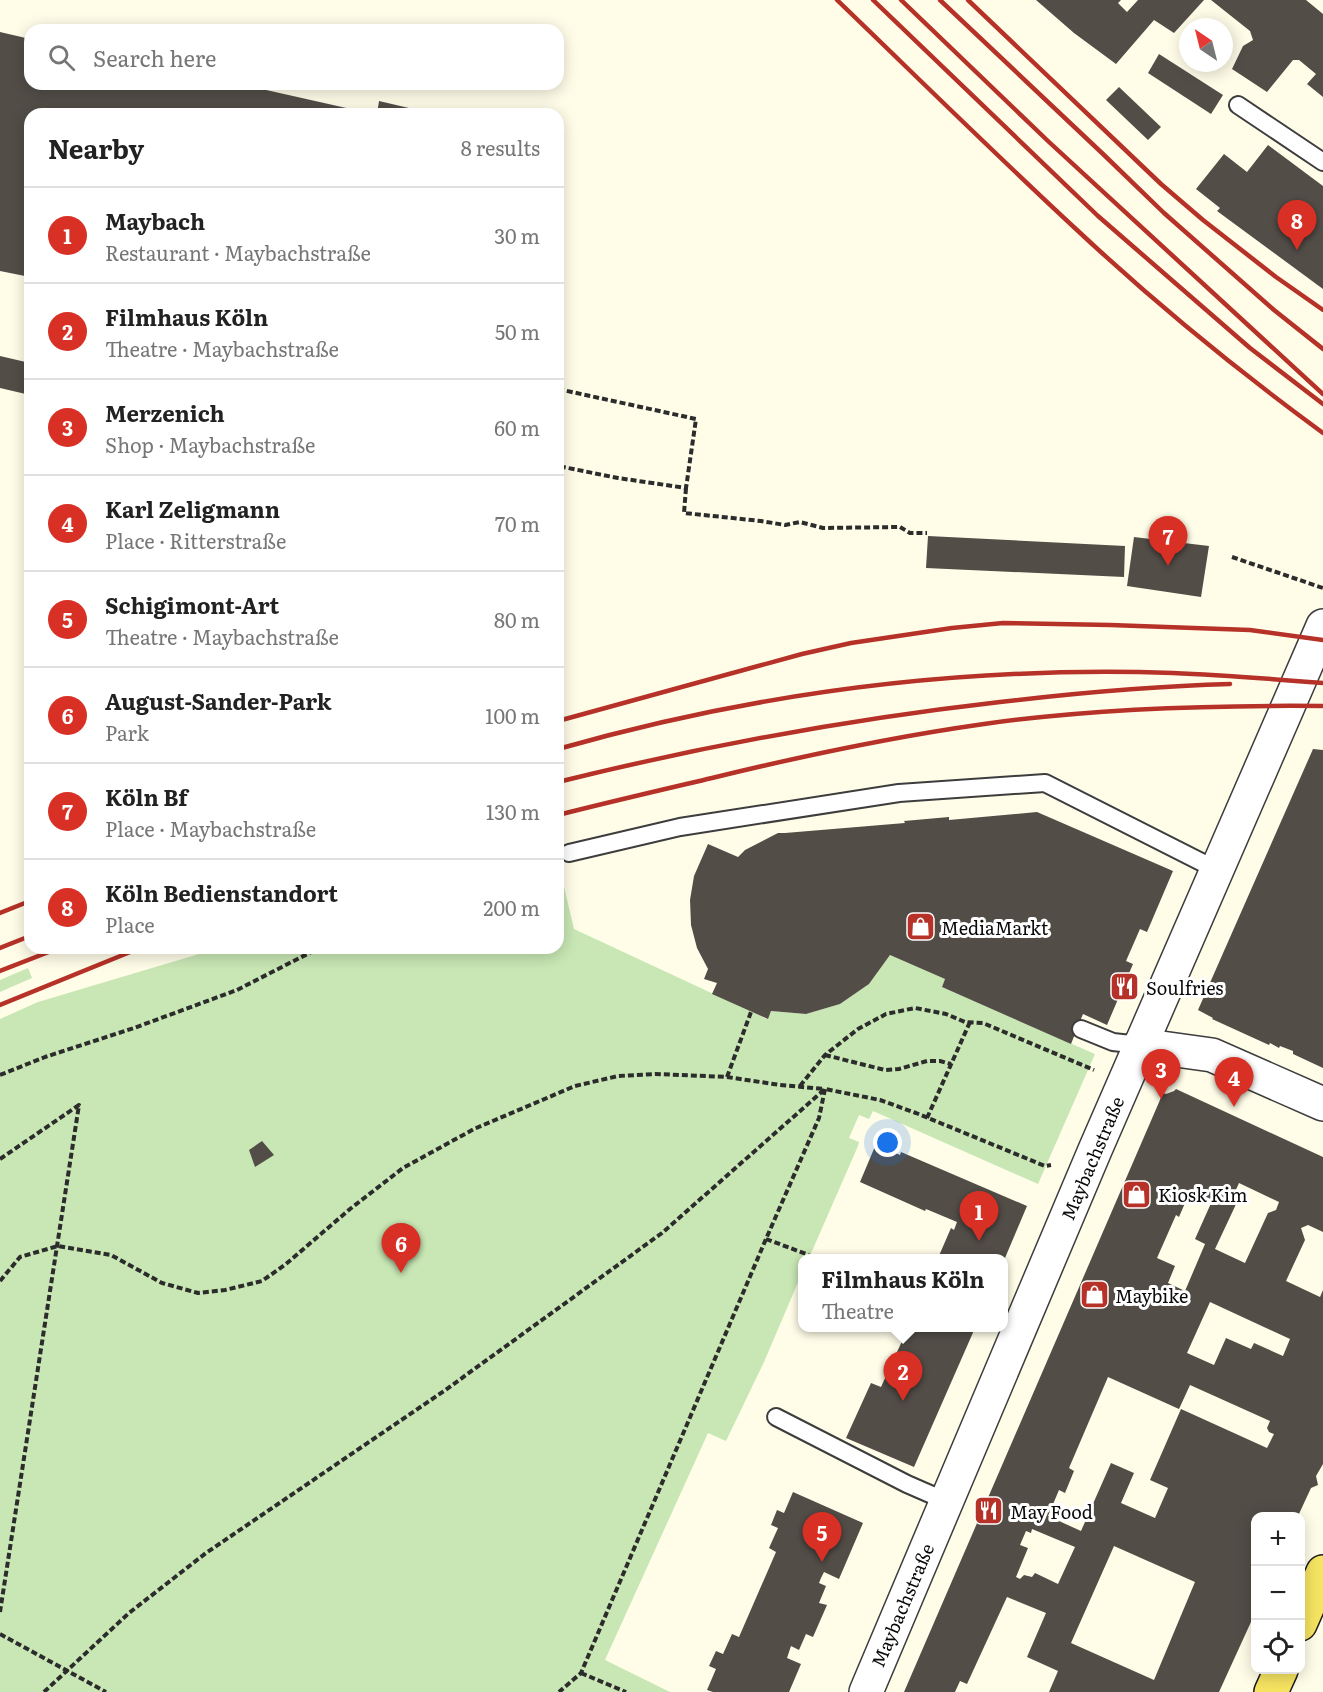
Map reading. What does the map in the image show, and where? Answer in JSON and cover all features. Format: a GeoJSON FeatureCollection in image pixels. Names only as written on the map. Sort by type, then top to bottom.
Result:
{"type":"FeatureCollection","features":[{"type":"Feature","properties":{"kind":"main road"},"geometry":{"type":"LineString","coordinates":[[1302,1620],[1323,1572]]}},
{"type":"Feature","properties":{"kind":"main road"},"geometry":{"type":"LineString","coordinates":[[1271,1692],[1279,1674]]}},
{"type":"Feature","properties":{"kind":"street","name":"Maybachstraße"},"geometry":{"type":"LineString","coordinates":[[866,1692],[1124,1082],[1323,626]]}},
{"type":"Feature","properties":{"kind":"street"},"geometry":{"type":"LineString","coordinates":[[1140,1045],[1212,1055],[1323,1104]]}},
{"type":"Feature","properties":{"kind":"lane"},"geometry":{"type":"LineString","coordinates":[[1238,105],[1323,162]]}},
{"type":"Feature","properties":{"kind":"lane"},"geometry":{"type":"LineString","coordinates":[[569,853],[680,828],[899,792],[1045,783],[1217,870]]}},
{"type":"Feature","properties":{"kind":"lane"},"geometry":{"type":"LineString","coordinates":[[1082,1029],[1113,1042],[1140,1045]]}},
{"type":"Feature","properties":{"kind":"lane"},"geometry":{"type":"LineString","coordinates":[[776,1418],[907,1484],[946,1501]]}},
{"type":"Feature","properties":{"kind":"path"},"geometry":{"type":"LineString","coordinates":[[564,390],[696,419],[684,513],[785,525],[800,522],[823,528],[900,527],[910,533],[927,533]]}},
{"type":"Feature","properties":{"kind":"path"},"geometry":{"type":"LineString","coordinates":[[564,467],[686,488]]}},
{"type":"Feature","properties":{"kind":"path"},"geometry":{"type":"LineString","coordinates":[[1232,557],[1323,588]]}},
{"type":"Feature","properties":{"kind":"path"},"geometry":{"type":"LineString","coordinates":[[0,1075],[237,990],[307,954]]}},
{"type":"Feature","properties":{"kind":"path"},"geometry":{"type":"LineString","coordinates":[[799,1086],[825,1054],[858,1029],[886,1014],[915,1008],[946,1014],[970,1022],[983,1023],[1124,1082]]}},
{"type":"Feature","properties":{"kind":"path"},"geometry":{"type":"LineString","coordinates":[[727,1077],[751,1012]]}},
{"type":"Feature","properties":{"kind":"path"},"geometry":{"type":"LineString","coordinates":[[927,1118],[970,1022]]}},
{"type":"Feature","properties":{"kind":"path"},"geometry":{"type":"LineString","coordinates":[[825,1054],[885,1070],[899,1069],[927,1061],[951,1064]]}},
{"type":"Feature","properties":{"kind":"path"},"geometry":{"type":"LineString","coordinates":[[0,1281],[20,1257],[58,1246],[111,1255],[162,1283],[198,1293],[225,1290],[262,1281],[403,1168],[474,1128],[575,1086],[618,1077],[655,1074],[727,1077],[825,1089],[880,1100],[1046,1166]]}},
{"type":"Feature","properties":{"kind":"path"},"geometry":{"type":"LineString","coordinates":[[560,1692],[581,1673],[819,1118],[825,1089]]}},
{"type":"Feature","properties":{"kind":"path"},"geometry":{"type":"LineString","coordinates":[[44,1692],[129,1613],[206,1553],[435,1398],[662,1233],[825,1089]]}},
{"type":"Feature","properties":{"kind":"path"},"geometry":{"type":"LineString","coordinates":[[0,1159],[79,1105],[0,1612]]}},
{"type":"Feature","properties":{"kind":"path"},"geometry":{"type":"LineString","coordinates":[[766,1239],[806,1254]]}},
{"type":"Feature","properties":{"kind":"path"},"geometry":{"type":"LineString","coordinates":[[0,1634],[106,1692]]}},
{"type":"Feature","properties":{"kind":"path"},"geometry":{"type":"LineString","coordinates":[[581,1673],[626,1692]]}},
{"type":"Feature","properties":{"kind":"green space"},"geometry":{"type":"Polygon","coordinates":[[[564,886],[574,929],[767,1019],[771,1011],[806,1014],[840,1004],[869,984],[890,955],[945,979],[942,987],[1095,1054],[1038,1184],[873,1111],[869,1119],[859,1115],[849,1138],[859,1142],[858,1146],[811,1254],[798,1254],[798,1282],[764,1362],[726,1441],[708,1433],[605,1660],[670,1692],[0,1692],[0,1019],[38,1002],[199,954],[564,954],[564,886]]]}},
{"type":"Feature","properties":{"kind":"green space"},"geometry":{"type":"Polygon","coordinates":[[[28,968],[32,978],[0,992],[0,980],[28,968]]]}},
{"type":"Feature","properties":{"kind":"building"},"geometry":{"type":"Polygon","coordinates":[[[1036,0],[1121,0],[1118,3],[1127,12],[1138,0],[1204,0],[1188,18],[1179,18],[1179,28],[1174,33],[1154,20],[1116,64],[1074,33],[1036,0]]]}},
{"type":"Feature","properties":{"kind":"building"},"geometry":{"type":"Polygon","coordinates":[[[1211,0],[1306,0],[1323,14],[1323,97],[1307,84],[1316,74],[1299,60],[1293,60],[1267,92],[1233,70],[1243,46],[1253,40],[1250,31],[1211,0]]]}},
{"type":"Feature","properties":{"kind":"building"},"geometry":{"type":"Polygon","coordinates":[[[0,32],[24,38],[24,90],[266,90],[346,108],[24,108],[24,276],[0,271],[0,32]]]}},
{"type":"Feature","properties":{"kind":"building"},"geometry":{"type":"Polygon","coordinates":[[[1159,54],[1179,67],[1179,72],[1187,72],[1223,95],[1211,114],[1148,73],[1159,54]]]}},
{"type":"Feature","properties":{"kind":"building"},"geometry":{"type":"Polygon","coordinates":[[[1119,87],[1161,127],[1148,140],[1106,100],[1119,87]]]}},
{"type":"Feature","properties":{"kind":"building"},"geometry":{"type":"Polygon","coordinates":[[[379,101],[409,108],[378,108],[379,101]]]}},
{"type":"Feature","properties":{"kind":"building"},"geometry":{"type":"Polygon","coordinates":[[[1268,145],[1323,186],[1323,289],[1217,211],[1220,208],[1196,189],[1224,154],[1247,172],[1268,145]]]}},
{"type":"Feature","properties":{"kind":"building"},"geometry":{"type":"Polygon","coordinates":[[[0,356],[24,362],[24,394],[0,388],[0,356]]]}},
{"type":"Feature","properties":{"kind":"building"},"geometry":{"type":"Polygon","coordinates":[[[928,536],[1125,546],[1124,577],[926,568],[928,536]]]}},
{"type":"Feature","properties":{"kind":"building"},"geometry":{"type":"Polygon","coordinates":[[[1134,537],[1209,546],[1201,597],[1127,586],[1134,537]]]}},
{"type":"Feature","properties":{"kind":"building"},"geometry":{"type":"Polygon","coordinates":[[[1313,749],[1323,750],[1323,1068],[1293,1054],[1293,1051],[1270,1043],[1269,1045],[1212,1019],[1198,1010],[1313,749]]]}},
{"type":"Feature","properties":{"kind":"building","name":"MediaMarkt"},"geometry":{"type":"Polygon","coordinates":[[[1037,812],[1173,871],[1147,932],[1140,929],[1126,961],[1133,964],[1107,1025],[1083,1014],[1071,1044],[942,987],[945,979],[890,955],[869,984],[840,1004],[806,1014],[771,1011],[768,1019],[712,994],[717,983],[704,979],[708,969],[697,948],[691,925],[690,900],[694,876],[708,844],[738,857],[745,850],[778,833],[905,823],[904,821],[949,817],[949,820],[1037,812]]]}},
{"type":"Feature","properties":{"kind":"building"},"geometry":{"type":"Polygon","coordinates":[[[1176,1089],[1323,1157],[1323,1232],[1308,1225],[1301,1228],[1305,1240],[1286,1281],[1320,1297],[1323,1290],[1323,1464],[1316,1476],[1318,1485],[1311,1488],[1300,1512],[1251,1512],[1251,1622],[1219,1692],[1049,1692],[1058,1671],[1027,1657],[1046,1613],[1007,1597],[967,1684],[960,1681],[955,1692],[904,1692],[1163,1093],[1166,1094],[1176,1089]],[[1239,1183],[1235,1192],[1238,1200],[1215,1249],[1245,1263],[1268,1213],[1276,1210],[1279,1202],[1239,1183]],[[1187,1190],[1182,1201],[1185,1203],[1179,1217],[1176,1215],[1157,1258],[1175,1266],[1168,1283],[1185,1291],[1205,1244],[1195,1239],[1212,1201],[1187,1190]],[[1210,1302],[1187,1353],[1214,1365],[1226,1338],[1251,1349],[1254,1343],[1283,1356],[1290,1339],[1210,1302]],[[1108,1377],[1069,1468],[1074,1471],[1065,1493],[1059,1490],[1048,1516],[1081,1531],[1111,1463],[1134,1473],[1121,1503],[1155,1518],[1168,1488],[1150,1480],[1181,1409],[1267,1448],[1274,1434],[1267,1428],[1270,1421],[1190,1385],[1179,1409],[1108,1377]],[[1032,1529],[1031,1533],[1026,1531],[1020,1545],[1028,1548],[1016,1577],[1020,1579],[1024,1575],[1032,1577],[1035,1573],[1058,1584],[1075,1547],[1032,1529]],[[1114,1546],[1071,1643],[1154,1680],[1195,1582],[1114,1546]]]}},
{"type":"Feature","properties":{"kind":"building"},"geometry":{"type":"Polygon","coordinates":[[[262,1141],[274,1155],[255,1167],[249,1150],[262,1141]]]}},
{"type":"Feature","properties":{"kind":"building"},"geometry":{"type":"Polygon","coordinates":[[[876,1144],[900,1155],[901,1152],[1027,1206],[1007,1254],[940,1254],[951,1228],[954,1230],[957,1222],[926,1209],[925,1211],[860,1182],[876,1144]]]}},
{"type":"Feature","properties":{"kind":"building"},"geometry":{"type":"Polygon","coordinates":[[[906,1332],[973,1332],[914,1467],[846,1438],[871,1383],[881,1387],[906,1332]]]}},
{"type":"Feature","properties":{"kind":"building"},"geometry":{"type":"Polygon","coordinates":[[[793,1492],[863,1523],[839,1579],[824,1572],[821,1578],[819,1583],[826,1586],[819,1603],[827,1605],[813,1637],[806,1634],[799,1650],[791,1646],[787,1658],[801,1664],[789,1692],[713,1692],[707,1690],[716,1669],[709,1666],[716,1651],[723,1654],[732,1634],[739,1637],[776,1552],[769,1548],[778,1528],[771,1525],[777,1510],[784,1513],[793,1492]]]}},
{"type":"Feature","properties":{"kind":"railway"},"geometry":{"type":"LineString","coordinates":[[837,0],[1136,284],[1259,385],[1323,433]]}},
{"type":"Feature","properties":{"kind":"railway"},"geometry":{"type":"LineString","coordinates":[[873,0],[1098,216],[1250,348],[1323,404]]}},
{"type":"Feature","properties":{"kind":"railway"},"geometry":{"type":"LineString","coordinates":[[901,0],[1049,142],[1323,394]]}},
{"type":"Feature","properties":{"kind":"railway"},"geometry":{"type":"LineString","coordinates":[[940,0],[1164,213],[1274,310],[1323,349]]}},
{"type":"Feature","properties":{"kind":"railway"},"geometry":{"type":"LineString","coordinates":[[968,0],[1161,184],[1276,277],[1323,310]]}},
{"type":"Feature","properties":{"kind":"railway"},"geometry":{"type":"LineString","coordinates":[[564,719],[802,654],[851,643],[952,628],[1003,623],[1110,625],[1250,630],[1323,640]]}},
{"type":"Feature","properties":{"kind":"railway"},"geometry":{"type":"LineString","coordinates":[[564,747],[709,712],[786,698],[940,679],[1095,672],[1173,673],[1323,683]]}},
{"type":"Feature","properties":{"kind":"railway"},"geometry":{"type":"LineString","coordinates":[[564,781],[722,745],[888,717],[1086,693],[1230,684]]}},
{"type":"Feature","properties":{"kind":"railway"},"geometry":{"type":"LineString","coordinates":[[564,814],[813,755],[984,724],[1110,711],[1238,706],[1323,706]]}},
{"type":"Feature","properties":{"kind":"railway"},"geometry":{"type":"LineString","coordinates":[[0,913],[24,903]]}},
{"type":"Feature","properties":{"kind":"railway"},"geometry":{"type":"LineString","coordinates":[[0,948],[24,938]]}},
{"type":"Feature","properties":{"kind":"railway"},"geometry":{"type":"LineString","coordinates":[[0,971],[44,954]]}},
{"type":"Feature","properties":{"kind":"railway"},"geometry":{"type":"LineString","coordinates":[[0,1005],[125,954]]}},
{"type":"Feature","properties":{"kind":"place","name":"Köln Bedienstandort"},"geometry":{"type":"Point","coordinates":[1297,250]}},
{"type":"Feature","properties":{"kind":"place","name":"Köln Bf"},"geometry":{"type":"Point","coordinates":[1168,566]}},
{"type":"Feature","properties":{"kind":"place","name":"MediaMarkt"},"geometry":{"type":"Point","coordinates":[920,927]}},
{"type":"Feature","properties":{"kind":"place","name":"Soulfries"},"geometry":{"type":"Point","coordinates":[1125,987]}},
{"type":"Feature","properties":{"kind":"place","name":"Merzenich"},"geometry":{"type":"Point","coordinates":[1161,1099]}},
{"type":"Feature","properties":{"kind":"place","name":"Karl Zeligmann"},"geometry":{"type":"Point","coordinates":[1234,1107]}},
{"type":"Feature","properties":{"kind":"place","name":"Kiosk Kim"},"geometry":{"type":"Point","coordinates":[1137,1194]}},
{"type":"Feature","properties":{"kind":"place","name":"Maybach"},"geometry":{"type":"Point","coordinates":[979,1241]}},
{"type":"Feature","properties":{"kind":"place","name":"August-Sander-Park"},"geometry":{"type":"Point","coordinates":[401,1273]}},
{"type":"Feature","properties":{"kind":"place","name":"Maybike"},"geometry":{"type":"Point","coordinates":[1094,1295]}},
{"type":"Feature","properties":{"kind":"place","name":"Filmhaus Köln"},"geometry":{"type":"Point","coordinates":[903,1401]}},
{"type":"Feature","properties":{"kind":"place","name":"May Food"},"geometry":{"type":"Point","coordinates":[989,1511]}},
{"type":"Feature","properties":{"kind":"place","name":"Schigimont-Art"},"geometry":{"type":"Point","coordinates":[822,1562]}}]}
